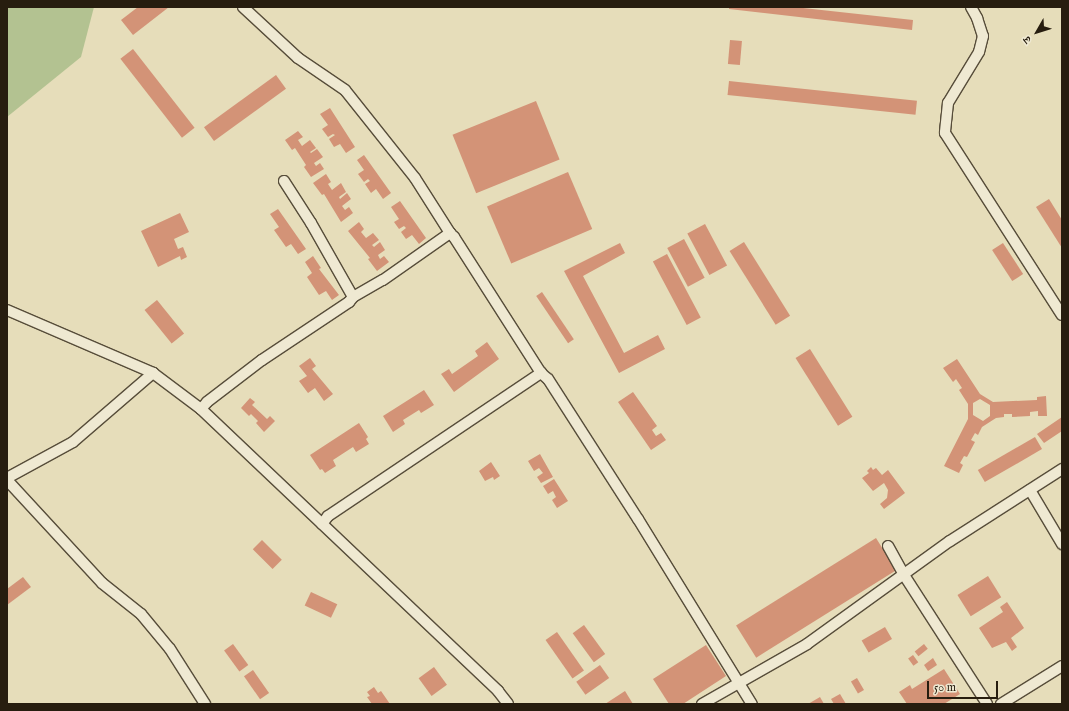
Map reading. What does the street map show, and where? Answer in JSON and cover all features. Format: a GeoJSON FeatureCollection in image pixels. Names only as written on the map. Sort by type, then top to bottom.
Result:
{"type":"FeatureCollection","features":[{"type":"Feature","properties":{"kind":"street"},"geometry":{"type":"LineString","coordinates":[[243,7],[298,58],[345,90],[415,178],[541,373],[548,379],[638,519],[738,684],[752,704]]}},
{"type":"Feature","properties":{"kind":"street"},"geometry":{"type":"LineString","coordinates":[[971,7],[977,18],[983,36],[979,52],[948,103],[945,133],[1062,315]]}},
{"type":"Feature","properties":{"kind":"street"},"geometry":{"type":"LineString","coordinates":[[284,181],[311,223],[352,297]]}},
{"type":"Feature","properties":{"kind":"street"},"geometry":{"type":"LineString","coordinates":[[201,409],[207,402],[262,360],[349,302],[352,297],[383,280],[450,233]]}},
{"type":"Feature","properties":{"kind":"street"},"geometry":{"type":"LineString","coordinates":[[7,310],[152,373],[201,409],[498,691],[508,704]]}},
{"type":"Feature","properties":{"kind":"street"},"geometry":{"type":"LineString","coordinates":[[152,373],[73,442],[7,479],[102,583],[141,614],[170,649],[205,704]]}},
{"type":"Feature","properties":{"kind":"street"},"geometry":{"type":"LineString","coordinates":[[322,524],[328,516],[541,373]]}},
{"type":"Feature","properties":{"kind":"street"},"geometry":{"type":"LineString","coordinates":[[702,704],[807,644],[950,541],[1062,469]]}},
{"type":"Feature","properties":{"kind":"street"},"geometry":{"type":"LineString","coordinates":[[1030,490],[1062,544]]}},
{"type":"Feature","properties":{"kind":"street"},"geometry":{"type":"LineString","coordinates":[[888,546],[904,575],[987,704]]}},
{"type":"Feature","properties":{"kind":"street"},"geometry":{"type":"LineString","coordinates":[[1001,704],[1062,666]]}},
{"type":"Feature","properties":{"kind":"green space"},"geometry":{"type":"Polygon","coordinates":[[[7,7],[94,7],[81,57],[7,117],[7,7]]]}},
{"type":"Feature","properties":{"kind":"building"},"geometry":{"type":"Polygon","coordinates":[[[138,7],[169,7],[133,35],[121,20],[138,7]]]}},
{"type":"Feature","properties":{"kind":"building"},"geometry":{"type":"Polygon","coordinates":[[[729,7],[794,7],[913,20],[912,30],[729,9],[729,7]]]}},
{"type":"Feature","properties":{"kind":"building"},"geometry":{"type":"Polygon","coordinates":[[[730,40],[742,41],[740,65],[728,64],[730,40]]]}},
{"type":"Feature","properties":{"kind":"building"},"geometry":{"type":"Polygon","coordinates":[[[133,49],[195,128],[182,138],[120,59],[133,49]]]}},
{"type":"Feature","properties":{"kind":"building"},"geometry":{"type":"Polygon","coordinates":[[[276,75],[286,89],[214,141],[204,127],[276,75]]]}},
{"type":"Feature","properties":{"kind":"building"},"geometry":{"type":"Polygon","coordinates":[[[729,81],[917,101],[916,115],[728,95],[729,81]]]}},
{"type":"Feature","properties":{"kind":"building"},"geometry":{"type":"Polygon","coordinates":[[[536,101],[560,159],[476,193],[453,135],[536,101]]]}},
{"type":"Feature","properties":{"kind":"building"},"geometry":{"type":"Polygon","coordinates":[[[330,108],[355,147],[346,153],[340,144],[334,147],[329,139],[335,135],[333,134],[328,137],[322,129],[328,125],[320,114],[330,108]]]}},
{"type":"Feature","properties":{"kind":"building"},"geometry":{"type":"Polygon","coordinates":[[[298,131],[303,137],[298,140],[302,146],[310,140],[316,148],[310,152],[311,153],[317,149],[323,157],[314,163],[316,166],[320,163],[324,169],[311,177],[304,167],[306,165],[295,148],[292,150],[285,140],[298,131]]]}},
{"type":"Feature","properties":{"kind":"building"},"geometry":{"type":"Polygon","coordinates":[[[364,155],[391,193],[383,199],[376,189],[371,193],[365,184],[370,181],[368,179],[364,182],[358,174],[364,170],[357,160],[364,155]]]}},
{"type":"Feature","properties":{"kind":"building"},"geometry":{"type":"Polygon","coordinates":[[[568,172],[592,229],[511,263],[487,206],[568,172]]]}},
{"type":"Feature","properties":{"kind":"building"},"geometry":{"type":"Polygon","coordinates":[[[326,174],[331,182],[328,184],[332,190],[341,183],[346,192],[339,197],[340,199],[347,193],[351,199],[342,206],[345,210],[349,207],[353,213],[341,222],[324,194],[322,195],[313,183],[326,174]]]}},
{"type":"Feature","properties":{"kind":"building"},"geometry":{"type":"Polygon","coordinates":[[[1049,199],[1062,220],[1062,248],[1036,207],[1049,199]]]}},
{"type":"Feature","properties":{"kind":"building"},"geometry":{"type":"Polygon","coordinates":[[[400,201],[426,238],[419,244],[412,235],[406,239],[401,232],[406,228],[404,226],[399,229],[394,222],[399,219],[391,207],[400,201]]]}},
{"type":"Feature","properties":{"kind":"building"},"geometry":{"type":"Polygon","coordinates":[[[278,209],[306,249],[298,254],[291,244],[286,247],[274,230],[279,227],[270,214],[278,209]]]}},
{"type":"Feature","properties":{"kind":"building"},"geometry":{"type":"Polygon","coordinates":[[[180,213],[189,232],[174,239],[178,249],[183,247],[187,257],[181,260],[180,256],[158,267],[141,231],[180,213]]]}},
{"type":"Feature","properties":{"kind":"building"},"geometry":{"type":"Polygon","coordinates":[[[359,222],[364,229],[361,232],[366,238],[373,233],[379,240],[372,245],[374,247],[380,242],[385,250],[378,255],[380,259],[384,256],[389,262],[377,271],[368,259],[370,258],[348,231],[359,222]]]}},
{"type":"Feature","properties":{"kind":"building"},"geometry":{"type":"Polygon","coordinates":[[[705,224],[727,265],[709,275],[687,233],[705,224]]]}},
{"type":"Feature","properties":{"kind":"building"},"geometry":{"type":"Polygon","coordinates":[[[684,239],[705,278],[688,287],[667,248],[684,239]]]}},
{"type":"Feature","properties":{"kind":"building"},"geometry":{"type":"Polygon","coordinates":[[[744,242],[790,316],[776,325],[730,251],[744,242]]]}},
{"type":"Feature","properties":{"kind":"building"},"geometry":{"type":"Polygon","coordinates":[[[620,243],[625,253],[583,276],[624,353],[658,335],[665,349],[619,373],[564,271],[620,243]]]}},
{"type":"Feature","properties":{"kind":"building"},"geometry":{"type":"Polygon","coordinates":[[[1003,243],[1023,274],[1012,281],[992,250],[1003,243]]]}},
{"type":"Feature","properties":{"kind":"building"},"geometry":{"type":"Polygon","coordinates":[[[667,254],[701,318],[687,325],[653,262],[667,254]]]}},
{"type":"Feature","properties":{"kind":"building"},"geometry":{"type":"Polygon","coordinates":[[[313,256],[321,268],[319,269],[339,295],[332,300],[326,291],[319,295],[307,277],[312,273],[305,262],[313,256]]]}},
{"type":"Feature","properties":{"kind":"building"},"geometry":{"type":"Polygon","coordinates":[[[542,292],[574,339],[568,343],[536,296],[542,292]]]}},
{"type":"Feature","properties":{"kind":"building"},"geometry":{"type":"Polygon","coordinates":[[[157,300],[184,333],[172,343],[145,310],[157,300]]]}},
{"type":"Feature","properties":{"kind":"building"},"geometry":{"type":"Polygon","coordinates":[[[487,342],[499,359],[454,392],[441,374],[449,369],[452,374],[478,356],[475,351],[487,342]]]}},
{"type":"Feature","properties":{"kind":"building"},"geometry":{"type":"Polygon","coordinates":[[[810,349],[852,417],[838,426],[796,358],[810,349]]]}},
{"type":"Feature","properties":{"kind":"building"},"geometry":{"type":"Polygon","coordinates":[[[310,358],[316,366],[312,369],[333,394],[324,401],[315,388],[308,393],[299,381],[307,376],[299,366],[310,358]]]}},
{"type":"Feature","properties":{"kind":"building"},"geometry":{"type":"Polygon","coordinates":[[[957,359],[980,394],[993,402],[1037,400],[1037,397],[1046,396],[1047,416],[1038,416],[1038,411],[1030,412],[1030,416],[1012,417],[1012,414],[1004,414],[1004,417],[996,418],[982,427],[978,435],[975,433],[971,440],[975,442],[967,457],[964,456],[960,463],[963,465],[959,473],[944,466],[968,419],[968,404],[959,390],[962,388],[956,379],[953,382],[943,368],[957,359]],[[980,399],[973,403],[973,415],[983,421],[990,416],[990,405],[980,399]]]}},
{"type":"Feature","properties":{"kind":"building"},"geometry":{"type":"Polygon","coordinates":[[[424,390],[434,405],[421,413],[419,410],[403,420],[405,424],[393,432],[383,416],[424,390]]]}},
{"type":"Feature","properties":{"kind":"building"},"geometry":{"type":"Polygon","coordinates":[[[633,392],[657,426],[652,430],[656,436],[661,433],[666,440],[651,450],[618,402],[633,392]]]}},
{"type":"Feature","properties":{"kind":"building"},"geometry":{"type":"Polygon","coordinates":[[[250,398],[255,402],[252,405],[267,419],[270,416],[275,421],[264,432],[256,423],[258,421],[251,414],[249,416],[241,408],[250,398]]]}},
{"type":"Feature","properties":{"kind":"building"},"geometry":{"type":"Polygon","coordinates":[[[1062,417],[1062,431],[1044,443],[1037,434],[1062,417]]]}},
{"type":"Feature","properties":{"kind":"building"},"geometry":{"type":"Polygon","coordinates":[[[359,423],[368,437],[366,439],[369,444],[356,452],[353,447],[333,460],[336,466],[325,473],[322,469],[320,470],[310,455],[359,423]]]}},
{"type":"Feature","properties":{"kind":"building"},"geometry":{"type":"Polygon","coordinates":[[[1035,437],[1042,449],[985,482],[978,470],[1035,437]]]}},
{"type":"Feature","properties":{"kind":"building"},"geometry":{"type":"Polygon","coordinates":[[[540,454],[553,477],[541,483],[537,477],[543,473],[539,468],[534,471],[528,461],[540,454]]]}},
{"type":"Feature","properties":{"kind":"building"},"geometry":{"type":"Polygon","coordinates":[[[491,462],[500,476],[494,480],[493,477],[485,481],[479,471],[491,462]]]}},
{"type":"Feature","properties":{"kind":"building"},"geometry":{"type":"Polygon","coordinates":[[[871,467],[873,470],[876,468],[882,475],[888,470],[905,493],[884,509],[880,504],[887,498],[888,490],[884,483],[873,491],[862,478],[869,473],[867,471],[871,467]]]}},
{"type":"Feature","properties":{"kind":"building"},"geometry":{"type":"Polygon","coordinates":[[[554,479],[568,501],[557,508],[552,500],[556,497],[553,491],[548,494],[543,486],[554,479]]]}},
{"type":"Feature","properties":{"kind":"building"},"geometry":{"type":"Polygon","coordinates":[[[876,538],[896,570],[756,658],[736,625],[876,538]]]}},
{"type":"Feature","properties":{"kind":"building"},"geometry":{"type":"Polygon","coordinates":[[[262,540],[282,560],[273,569],[253,549],[262,540]]]}},
{"type":"Feature","properties":{"kind":"building"},"geometry":{"type":"Polygon","coordinates":[[[988,576],[1001,597],[971,616],[957,595],[988,576]]]}},
{"type":"Feature","properties":{"kind":"building"},"geometry":{"type":"Polygon","coordinates":[[[23,577],[31,587],[7,605],[7,589],[23,577]]]}},
{"type":"Feature","properties":{"kind":"building"},"geometry":{"type":"Polygon","coordinates":[[[311,592],[337,604],[331,618],[305,606],[311,592]]]}},
{"type":"Feature","properties":{"kind":"building"},"geometry":{"type":"Polygon","coordinates":[[[1007,602],[1024,628],[1011,638],[1017,647],[1012,651],[1006,642],[992,648],[979,628],[1003,612],[1000,607],[1007,602]]]}},
{"type":"Feature","properties":{"kind":"building"},"geometry":{"type":"Polygon","coordinates":[[[584,625],[605,654],[594,662],[573,633],[584,625]]]}},
{"type":"Feature","properties":{"kind":"building"},"geometry":{"type":"Polygon","coordinates":[[[885,627],[892,639],[869,653],[862,640],[885,627]]]}},
{"type":"Feature","properties":{"kind":"building"},"geometry":{"type":"Polygon","coordinates":[[[557,632],[584,671],[572,679],[546,640],[557,632]]]}},
{"type":"Feature","properties":{"kind":"building"},"geometry":{"type":"Polygon","coordinates":[[[233,644],[248,665],[239,672],[224,650],[233,644]]]}},
{"type":"Feature","properties":{"kind":"building"},"geometry":{"type":"Polygon","coordinates":[[[924,644],[928,649],[918,656],[915,652],[924,644]]]}},
{"type":"Feature","properties":{"kind":"building"},"geometry":{"type":"Polygon","coordinates":[[[706,645],[726,676],[683,704],[669,704],[653,679],[706,645]]]}},
{"type":"Feature","properties":{"kind":"building"},"geometry":{"type":"Polygon","coordinates":[[[913,655],[918,662],[913,666],[908,659],[913,655]]]}},
{"type":"Feature","properties":{"kind":"building"},"geometry":{"type":"Polygon","coordinates":[[[933,658],[937,665],[928,671],[924,665],[933,658]]]}},
{"type":"Feature","properties":{"kind":"building"},"geometry":{"type":"Polygon","coordinates":[[[600,665],[609,678],[585,695],[576,682],[600,665]]]}},
{"type":"Feature","properties":{"kind":"building"},"geometry":{"type":"Polygon","coordinates":[[[434,667],[447,685],[432,696],[419,678],[434,667]]]}},
{"type":"Feature","properties":{"kind":"building"},"geometry":{"type":"Polygon","coordinates":[[[944,669],[960,694],[944,704],[907,704],[899,692],[910,685],[912,689],[944,669]]]}},
{"type":"Feature","properties":{"kind":"building"},"geometry":{"type":"Polygon","coordinates":[[[253,670],[269,693],[260,699],[244,676],[253,670]]]}},
{"type":"Feature","properties":{"kind":"building"},"geometry":{"type":"Polygon","coordinates":[[[857,678],[864,690],[858,694],[851,682],[857,678]]]}},
{"type":"Feature","properties":{"kind":"building"},"geometry":{"type":"Polygon","coordinates":[[[374,687],[378,693],[381,691],[390,704],[372,704],[367,697],[370,696],[367,692],[374,687]]]}},
{"type":"Feature","properties":{"kind":"building"},"geometry":{"type":"Polygon","coordinates":[[[625,691],[633,704],[605,704],[625,691]]]}},
{"type":"Feature","properties":{"kind":"building"},"geometry":{"type":"Polygon","coordinates":[[[840,694],[846,704],[834,704],[831,699],[840,694]]]}},
{"type":"Feature","properties":{"kind":"building"},"geometry":{"type":"Polygon","coordinates":[[[820,697],[824,704],[808,704],[820,697]]]}}]}
